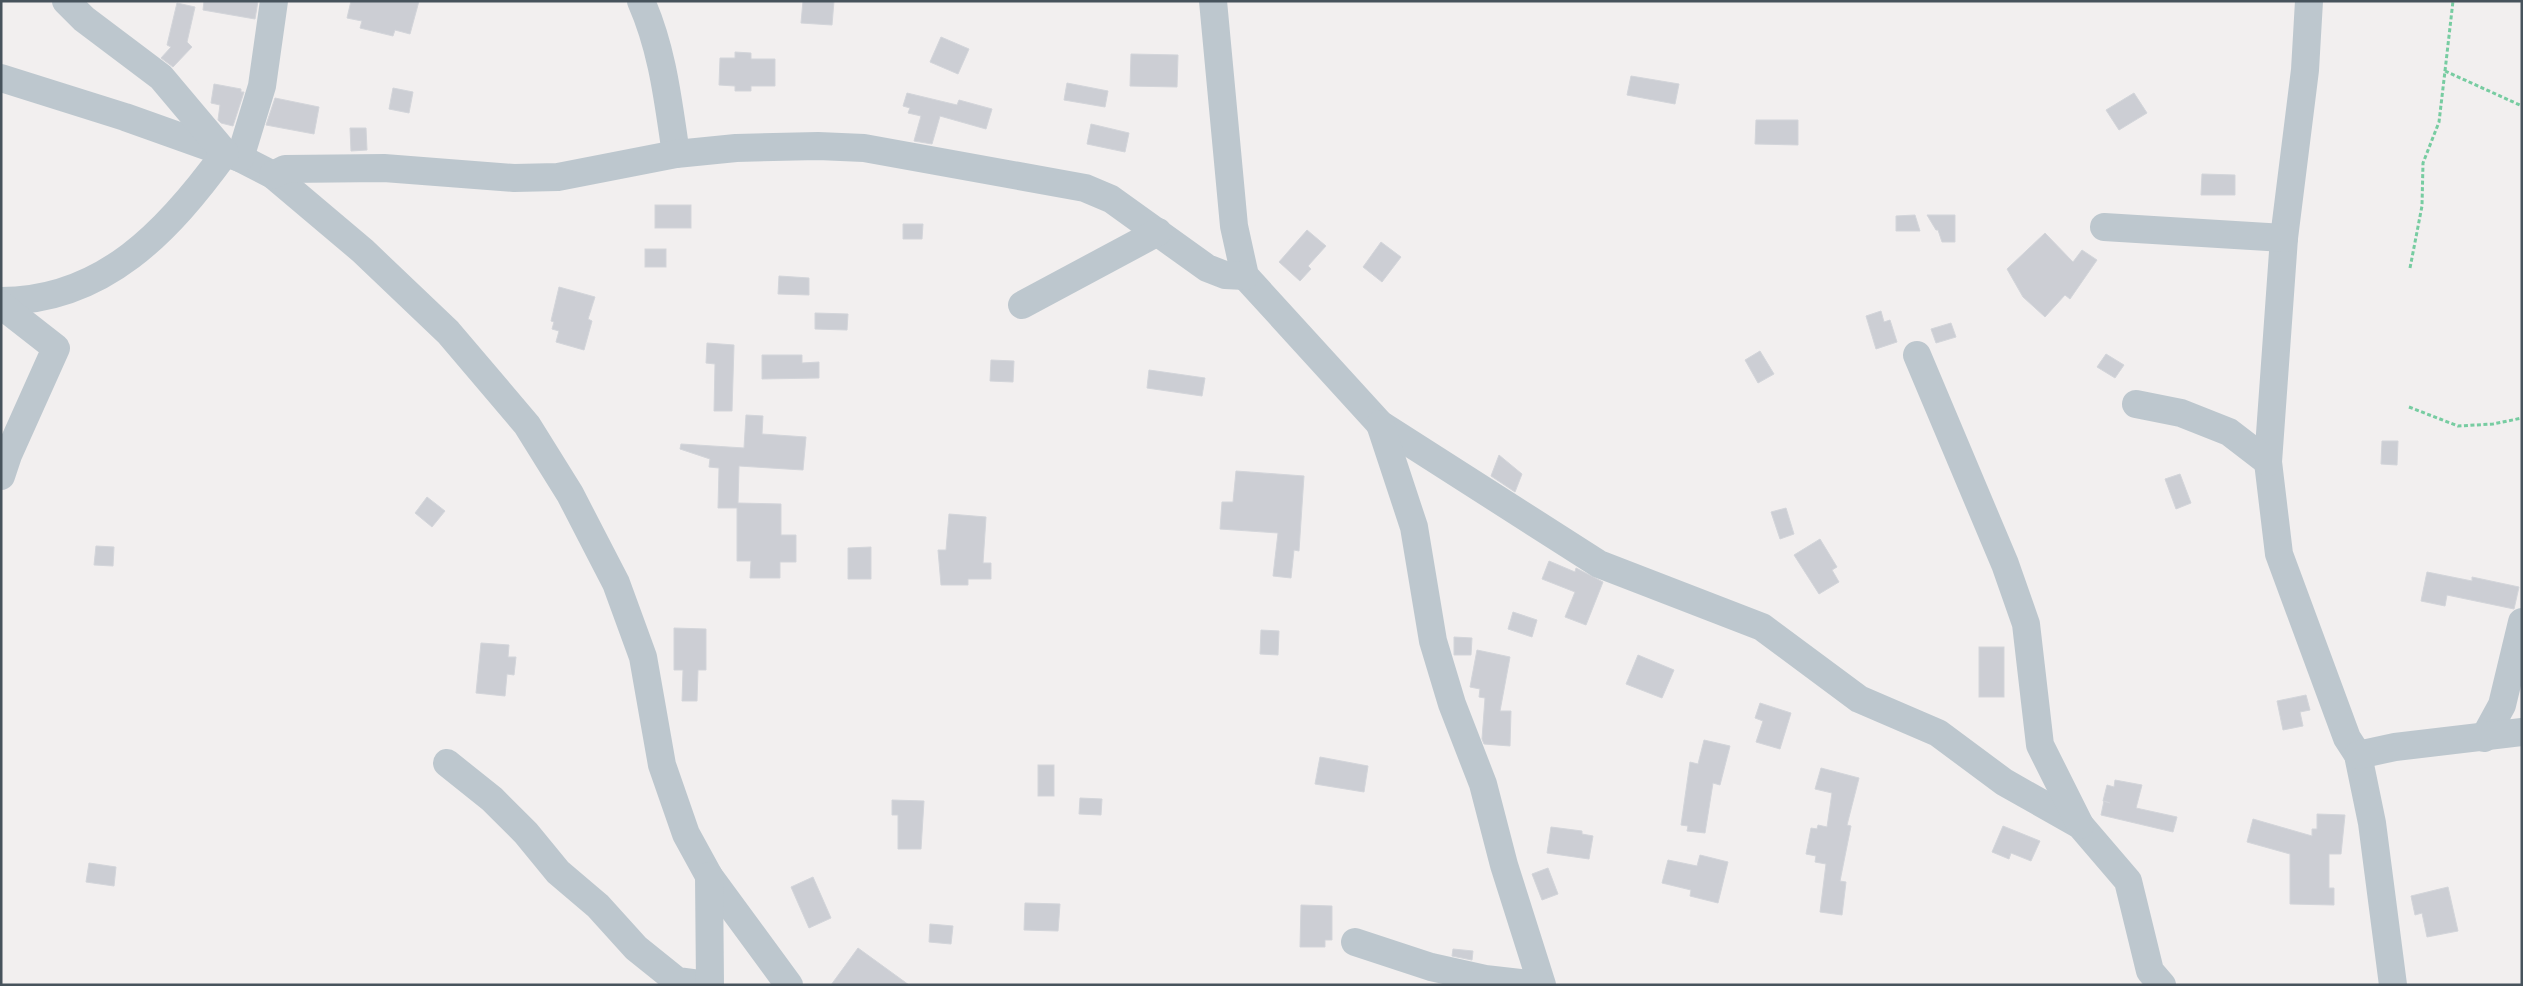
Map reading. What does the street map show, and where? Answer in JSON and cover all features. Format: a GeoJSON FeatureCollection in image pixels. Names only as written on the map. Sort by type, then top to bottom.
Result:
{"type":"FeatureCollection","features":[{"type":"Feature","properties":{"kind":"street"},"geometry":{"type":"LineString","coordinates":[[66,1],[84,19],[161,77],[232,156]]}},
{"type":"Feature","properties":{"kind":"street"},"geometry":{"type":"LineString","coordinates":[[1,301],[22,301],[69,290],[123,263],[167,226],[232,156],[262,86],[274,1]]}},
{"type":"Feature","properties":{"kind":"street"},"geometry":{"type":"LineString","coordinates":[[641,1],[654,31],[663,69],[676,154]]}},
{"type":"Feature","properties":{"kind":"street"},"geometry":{"type":"LineString","coordinates":[[1213,1],[1234,226],[1245,276],[1380,424],[1599,564],[1762,627],[1859,699],[1938,733],[2004,782],[2080,825]]}},
{"type":"Feature","properties":{"kind":"street"},"geometry":{"type":"LineString","coordinates":[[2309,1],[2305,70],[2284,238],[2268,462],[2278,554],[2347,738],[2358,755],[2372,823],[2393,985]]}},
{"type":"Feature","properties":{"kind":"street"},"geometry":{"type":"LineString","coordinates":[[1,78],[125,117],[232,156],[273,175],[363,251],[448,332],[527,425],[570,494],[616,583],[643,657],[662,766],[686,834],[709,876],[789,985]]}},
{"type":"Feature","properties":{"kind":"street"},"geometry":{"type":"LineString","coordinates":[[273,175],[285,169],[384,168],[514,178],[558,177],[676,154],[736,148],[818,146],[864,148],[1085,188],[1111,199],[1206,268],[1225,275],[1245,276]]}},
{"type":"Feature","properties":{"kind":"street"},"geometry":{"type":"LineString","coordinates":[[2104,227],[2284,238]]}},
{"type":"Feature","properties":{"kind":"street"},"geometry":{"type":"LineString","coordinates":[[1022,305],[1158,232]]}},
{"type":"Feature","properties":{"kind":"street"},"geometry":{"type":"LineString","coordinates":[[1,305],[56,348],[8,455],[1,476]]}},
{"type":"Feature","properties":{"kind":"street"},"geometry":{"type":"LineString","coordinates":[[1917,355],[2005,564],[2026,624],[2040,745],[2080,825],[2128,881],[2150,971],[2162,985]]}},
{"type":"Feature","properties":{"kind":"street"},"geometry":{"type":"LineString","coordinates":[[2136,404],[2181,413],[2229,432],[2268,462]]}},
{"type":"Feature","properties":{"kind":"street"},"geometry":{"type":"LineString","coordinates":[[1355,942],[1432,967],[1485,979],[1541,985],[1504,865],[1482,784],[1452,704],[1433,641],[1414,527],[1380,424]]}},
{"type":"Feature","properties":{"kind":"street"},"geometry":{"type":"LineString","coordinates":[[2484,738],[2502,705],[2522,622]]}},
{"type":"Feature","properties":{"kind":"street"},"geometry":{"type":"LineString","coordinates":[[2358,755],[2395,748],[2522,732]]}},
{"type":"Feature","properties":{"kind":"street"},"geometry":{"type":"LineString","coordinates":[[447,763],[492,799],[526,833],[558,872],[598,906],[636,948],[677,981],[708,985],[709,876]]}},
{"type":"Feature","properties":{"kind":"path"},"geometry":{"type":"LineString","coordinates":[[2410,268],[2422,206],[2423,163],[2439,122],[2453,1]]}},
{"type":"Feature","properties":{"kind":"path"},"geometry":{"type":"LineString","coordinates":[[2445,71],[2522,106]]}},
{"type":"Feature","properties":{"kind":"path"},"geometry":{"type":"LineString","coordinates":[[2409,407],[2458,426],[2493,424],[2522,418]]}},
{"type":"Feature","properties":{"kind":"building"},"geometry":{"type":"Polygon","coordinates":[[[204,1],[258,1],[255,19],[203,10],[204,1]]]}},
{"type":"Feature","properties":{"kind":"building"},"geometry":{"type":"Polygon","coordinates":[[[351,1],[419,1],[410,34],[395,30],[393,36],[360,28],[362,21],[347,18],[351,1]]]}},
{"type":"Feature","properties":{"kind":"building"},"geometry":{"type":"Polygon","coordinates":[[[803,1],[834,1],[832,25],[801,23],[803,1]]]}},
{"type":"Feature","properties":{"kind":"building"},"geometry":{"type":"Polygon","coordinates":[[[177,3],[195,7],[187,42],[192,47],[173,67],[161,58],[171,47],[167,45],[177,3]]]}},
{"type":"Feature","properties":{"kind":"building"},"geometry":{"type":"Polygon","coordinates":[[[941,37],[969,49],[958,74],[930,62],[941,37]]]}},
{"type":"Feature","properties":{"kind":"building"},"geometry":{"type":"Polygon","coordinates":[[[735,52],[751,53],[751,59],[775,59],[775,86],[751,86],[751,91],[735,91],[735,86],[719,85],[720,58],[735,58],[735,52]]]}},
{"type":"Feature","properties":{"kind":"building"},"geometry":{"type":"Polygon","coordinates":[[[1131,54],[1178,55],[1177,87],[1130,86],[1131,54]]]}},
{"type":"Feature","properties":{"kind":"building"},"geometry":{"type":"Polygon","coordinates":[[[1631,76],[1679,84],[1675,104],[1627,95],[1631,76]]]}},
{"type":"Feature","properties":{"kind":"building"},"geometry":{"type":"Polygon","coordinates":[[[1067,83],[1108,91],[1105,107],[1064,100],[1067,83]]]}},
{"type":"Feature","properties":{"kind":"building"},"geometry":{"type":"Polygon","coordinates":[[[214,84],[241,89],[241,92],[244,92],[233,126],[221,123],[218,120],[220,105],[211,103],[214,84]]]}},
{"type":"Feature","properties":{"kind":"building"},"geometry":{"type":"Polygon","coordinates":[[[393,88],[413,92],[409,113],[389,109],[393,88]]]}},
{"type":"Feature","properties":{"kind":"building"},"geometry":{"type":"Polygon","coordinates":[[[907,93],[957,105],[959,100],[992,109],[986,129],[940,116],[932,144],[914,141],[921,116],[908,113],[910,108],[903,106],[907,93]]]}},
{"type":"Feature","properties":{"kind":"building"},"geometry":{"type":"Polygon","coordinates":[[[2134,93],[2147,113],[2119,130],[2106,110],[2134,93]]]}},
{"type":"Feature","properties":{"kind":"building"},"geometry":{"type":"Polygon","coordinates":[[[275,98],[319,107],[314,134],[266,125],[275,98]]]}},
{"type":"Feature","properties":{"kind":"building"},"geometry":{"type":"Polygon","coordinates":[[[1756,120],[1798,120],[1798,145],[1755,144],[1756,120]]]}},
{"type":"Feature","properties":{"kind":"building"},"geometry":{"type":"Polygon","coordinates":[[[1091,124],[1129,133],[1125,152],[1087,144],[1091,124]]]}},
{"type":"Feature","properties":{"kind":"building"},"geometry":{"type":"Polygon","coordinates":[[[350,128],[366,128],[367,150],[351,151],[350,128]]]}},
{"type":"Feature","properties":{"kind":"building"},"geometry":{"type":"Polygon","coordinates":[[[2202,174],[2235,175],[2235,195],[2201,195],[2202,174]]]}},
{"type":"Feature","properties":{"kind":"building"},"geometry":{"type":"Polygon","coordinates":[[[655,205],[691,205],[691,228],[655,228],[655,205]]]}},
{"type":"Feature","properties":{"kind":"building"},"geometry":{"type":"Polygon","coordinates":[[[1915,215],[1920,231],[1896,231],[1896,216],[1915,215]]]}},
{"type":"Feature","properties":{"kind":"building"},"geometry":{"type":"Polygon","coordinates":[[[1927,215],[1955,215],[1955,242],[1942,242],[1938,230],[1936,230],[1927,215]]]}},
{"type":"Feature","properties":{"kind":"building"},"geometry":{"type":"Polygon","coordinates":[[[903,224],[923,224],[922,239],[903,239],[903,224]]]}},
{"type":"Feature","properties":{"kind":"building"},"geometry":{"type":"Polygon","coordinates":[[[1307,230],[1326,246],[1308,266],[1311,269],[1300,281],[1279,262],[1307,230]]]}},
{"type":"Feature","properties":{"kind":"building"},"geometry":{"type":"Polygon","coordinates":[[[2045,233],[2073,262],[2082,250],[2097,260],[2070,299],[2065,295],[2045,317],[2023,297],[2007,269],[2045,233]]]}},
{"type":"Feature","properties":{"kind":"building"},"geometry":{"type":"Polygon","coordinates":[[[1381,242],[1401,257],[1382,282],[1363,267],[1381,242]]]}},
{"type":"Feature","properties":{"kind":"building"},"geometry":{"type":"Polygon","coordinates":[[[645,249],[666,249],[666,267],[645,267],[645,249]]]}},
{"type":"Feature","properties":{"kind":"building"},"geometry":{"type":"Polygon","coordinates":[[[779,276],[809,278],[809,295],[778,294],[779,276]]]}},
{"type":"Feature","properties":{"kind":"building"},"geometry":{"type":"Polygon","coordinates":[[[559,287],[595,297],[588,319],[592,321],[584,350],[556,342],[559,331],[552,329],[554,322],[551,321],[559,287]]]}},
{"type":"Feature","properties":{"kind":"building"},"geometry":{"type":"Polygon","coordinates":[[[1881,311],[1884,322],[1890,320],[1897,342],[1876,349],[1866,316],[1881,311]]]}},
{"type":"Feature","properties":{"kind":"building"},"geometry":{"type":"Polygon","coordinates":[[[815,313],[848,314],[847,330],[815,329],[815,313]]]}},
{"type":"Feature","properties":{"kind":"building"},"geometry":{"type":"Polygon","coordinates":[[[1951,323],[1956,337],[1936,343],[1931,329],[1951,323]]]}},
{"type":"Feature","properties":{"kind":"building"},"geometry":{"type":"Polygon","coordinates":[[[707,343],[734,345],[732,411],[714,411],[715,364],[706,363],[707,343]]]}},
{"type":"Feature","properties":{"kind":"building"},"geometry":{"type":"Polygon","coordinates":[[[1760,351],[1774,374],[1758,383],[1745,360],[1760,351]]]}},
{"type":"Feature","properties":{"kind":"building"},"geometry":{"type":"Polygon","coordinates":[[[2106,354],[2124,365],[2115,378],[2097,367],[2106,354]]]}},
{"type":"Feature","properties":{"kind":"building"},"geometry":{"type":"Polygon","coordinates":[[[762,355],[802,355],[802,363],[819,362],[819,378],[762,379],[762,355]]]}},
{"type":"Feature","properties":{"kind":"building"},"geometry":{"type":"Polygon","coordinates":[[[991,360],[1014,361],[1013,382],[990,381],[991,360]]]}},
{"type":"Feature","properties":{"kind":"building"},"geometry":{"type":"Polygon","coordinates":[[[1149,370],[1205,378],[1202,396],[1147,388],[1149,370]]]}},
{"type":"Feature","properties":{"kind":"building"},"geometry":{"type":"Polygon","coordinates":[[[746,415],[763,416],[762,434],[806,437],[803,470],[739,466],[738,503],[781,504],[781,535],[796,535],[796,562],[780,562],[780,578],[750,578],[751,561],[737,561],[737,508],[718,508],[719,468],[709,467],[710,459],[680,449],[681,444],[744,448],[746,415]]]}},
{"type":"Feature","properties":{"kind":"building"},"geometry":{"type":"Polygon","coordinates":[[[2382,441],[2398,441],[2397,465],[2381,464],[2382,441]]]}},
{"type":"Feature","properties":{"kind":"building"},"geometry":{"type":"Polygon","coordinates":[[[1499,455],[1522,474],[1515,492],[1491,476],[1499,455]]]}},
{"type":"Feature","properties":{"kind":"building"},"geometry":{"type":"Polygon","coordinates":[[[1236,471],[1304,476],[1299,551],[1294,550],[1291,578],[1273,576],[1278,533],[1220,529],[1222,502],[1233,502],[1236,471]]]}},
{"type":"Feature","properties":{"kind":"building"},"geometry":{"type":"Polygon","coordinates":[[[2180,474],[2191,503],[2176,509],[2165,479],[2180,474]]]}},
{"type":"Feature","properties":{"kind":"building"},"geometry":{"type":"Polygon","coordinates":[[[427,497],[445,511],[432,527],[415,513],[427,497]]]}},
{"type":"Feature","properties":{"kind":"building"},"geometry":{"type":"Polygon","coordinates":[[[1786,508],[1794,534],[1780,539],[1771,512],[1786,508]]]}},
{"type":"Feature","properties":{"kind":"building"},"geometry":{"type":"Polygon","coordinates":[[[949,514],[986,517],[983,563],[991,563],[991,579],[968,579],[968,585],[941,585],[938,550],[946,550],[949,514]]]}},
{"type":"Feature","properties":{"kind":"building"},"geometry":{"type":"Polygon","coordinates":[[[1820,539],[1837,567],[1832,570],[1839,582],[1819,594],[1794,555],[1820,539]]]}},
{"type":"Feature","properties":{"kind":"building"},"geometry":{"type":"Polygon","coordinates":[[[96,546],[114,547],[113,566],[94,565],[96,546]]]}},
{"type":"Feature","properties":{"kind":"building"},"geometry":{"type":"Polygon","coordinates":[[[871,547],[871,579],[848,579],[848,548],[871,547]]]}},
{"type":"Feature","properties":{"kind":"building"},"geometry":{"type":"Polygon","coordinates":[[[1549,561],[1575,572],[1576,568],[1603,582],[1586,625],[1565,617],[1575,592],[1542,579],[1549,561]]]}},
{"type":"Feature","properties":{"kind":"building"},"geometry":{"type":"Polygon","coordinates":[[[2427,572],[2472,581],[2472,577],[2519,587],[2514,609],[2447,595],[2445,606],[2421,601],[2427,572]]]}},
{"type":"Feature","properties":{"kind":"building"},"geometry":{"type":"Polygon","coordinates":[[[1513,612],[1537,620],[1532,637],[1508,629],[1513,612]]]}},
{"type":"Feature","properties":{"kind":"building"},"geometry":{"type":"Polygon","coordinates":[[[674,628],[706,629],[706,670],[698,670],[697,701],[682,701],[683,670],[674,670],[674,628]]]}},
{"type":"Feature","properties":{"kind":"building"},"geometry":{"type":"Polygon","coordinates":[[[1261,630],[1279,631],[1278,655],[1260,654],[1261,630]]]}},
{"type":"Feature","properties":{"kind":"building"},"geometry":{"type":"Polygon","coordinates":[[[1454,637],[1472,638],[1471,655],[1454,655],[1454,637]]]}},
{"type":"Feature","properties":{"kind":"building"},"geometry":{"type":"Polygon","coordinates":[[[481,643],[509,645],[508,657],[516,657],[514,675],[507,674],[505,696],[476,693],[481,643]]]}},
{"type":"Feature","properties":{"kind":"building"},"geometry":{"type":"Polygon","coordinates":[[[1979,647],[2004,647],[2004,697],[1979,697],[1979,647]]]}},
{"type":"Feature","properties":{"kind":"building"},"geometry":{"type":"Polygon","coordinates":[[[1477,650],[1510,657],[1500,711],[1511,711],[1510,746],[1484,744],[1482,739],[1485,698],[1479,697],[1480,689],[1470,687],[1477,650]]]}},
{"type":"Feature","properties":{"kind":"building"},"geometry":{"type":"Polygon","coordinates":[[[1638,655],[1674,670],[1662,698],[1626,684],[1638,655]]]}},
{"type":"Feature","properties":{"kind":"building"},"geometry":{"type":"Polygon","coordinates":[[[2306,695],[2310,710],[2300,712],[2303,726],[2283,730],[2277,701],[2306,695]]]}},
{"type":"Feature","properties":{"kind":"building"},"geometry":{"type":"Polygon","coordinates":[[[1760,703],[1791,713],[1780,749],[1756,742],[1763,721],[1755,718],[1760,703]]]}},
{"type":"Feature","properties":{"kind":"building"},"geometry":{"type":"Polygon","coordinates":[[[1704,740],[1730,746],[1720,785],[1713,783],[1705,833],[1687,831],[1688,826],[1681,825],[1690,762],[1698,764],[1704,740]]]}},
{"type":"Feature","properties":{"kind":"building"},"geometry":{"type":"Polygon","coordinates":[[[1320,757],[1368,766],[1364,792],[1315,784],[1320,757]]]}},
{"type":"Feature","properties":{"kind":"building"},"geometry":{"type":"Polygon","coordinates":[[[1038,765],[1054,765],[1054,796],[1038,796],[1038,765]]]}},
{"type":"Feature","properties":{"kind":"building"},"geometry":{"type":"Polygon","coordinates":[[[1821,768],[1859,778],[1847,825],[1851,826],[1840,881],[1846,882],[1842,915],[1820,912],[1826,864],[1815,862],[1816,856],[1806,854],[1811,828],[1817,829],[1818,825],[1827,827],[1832,793],[1815,789],[1821,768]]]}},
{"type":"Feature","properties":{"kind":"building"},"geometry":{"type":"Polygon","coordinates":[[[2115,780],[2142,785],[2136,808],[2177,817],[2173,832],[2101,815],[2107,785],[2114,787],[2115,780]]]}},
{"type":"Feature","properties":{"kind":"building"},"geometry":{"type":"Polygon","coordinates":[[[1080,798],[1102,799],[1101,815],[1079,814],[1080,798]]]}},
{"type":"Feature","properties":{"kind":"building"},"geometry":{"type":"Polygon","coordinates":[[[892,800],[924,801],[921,849],[898,849],[898,815],[892,815],[892,800]]]}},
{"type":"Feature","properties":{"kind":"building"},"geometry":{"type":"Polygon","coordinates":[[[2317,814],[2345,815],[2341,854],[2329,854],[2329,888],[2334,888],[2334,905],[2290,904],[2290,854],[2247,842],[2253,819],[2312,836],[2312,829],[2317,829],[2317,814]]]}},
{"type":"Feature","properties":{"kind":"building"},"geometry":{"type":"Polygon","coordinates":[[[2003,826],[2040,841],[2031,861],[2011,853],[2009,859],[1992,852],[2003,826]]]}},
{"type":"Feature","properties":{"kind":"building"},"geometry":{"type":"Polygon","coordinates":[[[1551,827],[1582,831],[1582,834],[1593,836],[1589,859],[1547,853],[1551,827]]]}},
{"type":"Feature","properties":{"kind":"building"},"geometry":{"type":"Polygon","coordinates":[[[1700,855],[1728,862],[1718,903],[1690,896],[1691,890],[1662,883],[1668,860],[1697,866],[1700,855]]]}},
{"type":"Feature","properties":{"kind":"building"},"geometry":{"type":"Polygon","coordinates":[[[89,863],[116,867],[114,886],[86,882],[89,863]]]}},
{"type":"Feature","properties":{"kind":"building"},"geometry":{"type":"Polygon","coordinates":[[[1548,868],[1558,894],[1542,900],[1532,874],[1548,868]]]}},
{"type":"Feature","properties":{"kind":"building"},"geometry":{"type":"Polygon","coordinates":[[[813,877],[831,918],[809,928],[791,887],[813,877]]]}},
{"type":"Feature","properties":{"kind":"building"},"geometry":{"type":"Polygon","coordinates":[[[2448,887],[2458,931],[2427,937],[2422,913],[2415,915],[2411,896],[2448,887]]]}},
{"type":"Feature","properties":{"kind":"building"},"geometry":{"type":"Polygon","coordinates":[[[1025,903],[1060,904],[1058,931],[1024,930],[1025,903]]]}},
{"type":"Feature","properties":{"kind":"building"},"geometry":{"type":"Polygon","coordinates":[[[1301,905],[1332,906],[1332,940],[1325,940],[1325,947],[1300,947],[1301,905]]]}},
{"type":"Feature","properties":{"kind":"building"},"geometry":{"type":"Polygon","coordinates":[[[930,924],[953,926],[951,944],[929,942],[930,924]]]}},
{"type":"Feature","properties":{"kind":"building"},"geometry":{"type":"Polygon","coordinates":[[[858,948],[909,985],[831,985],[858,948]]]}},
{"type":"Feature","properties":{"kind":"building"},"geometry":{"type":"Polygon","coordinates":[[[1453,949],[1473,951],[1472,960],[1452,956],[1453,949]]]}}]}
